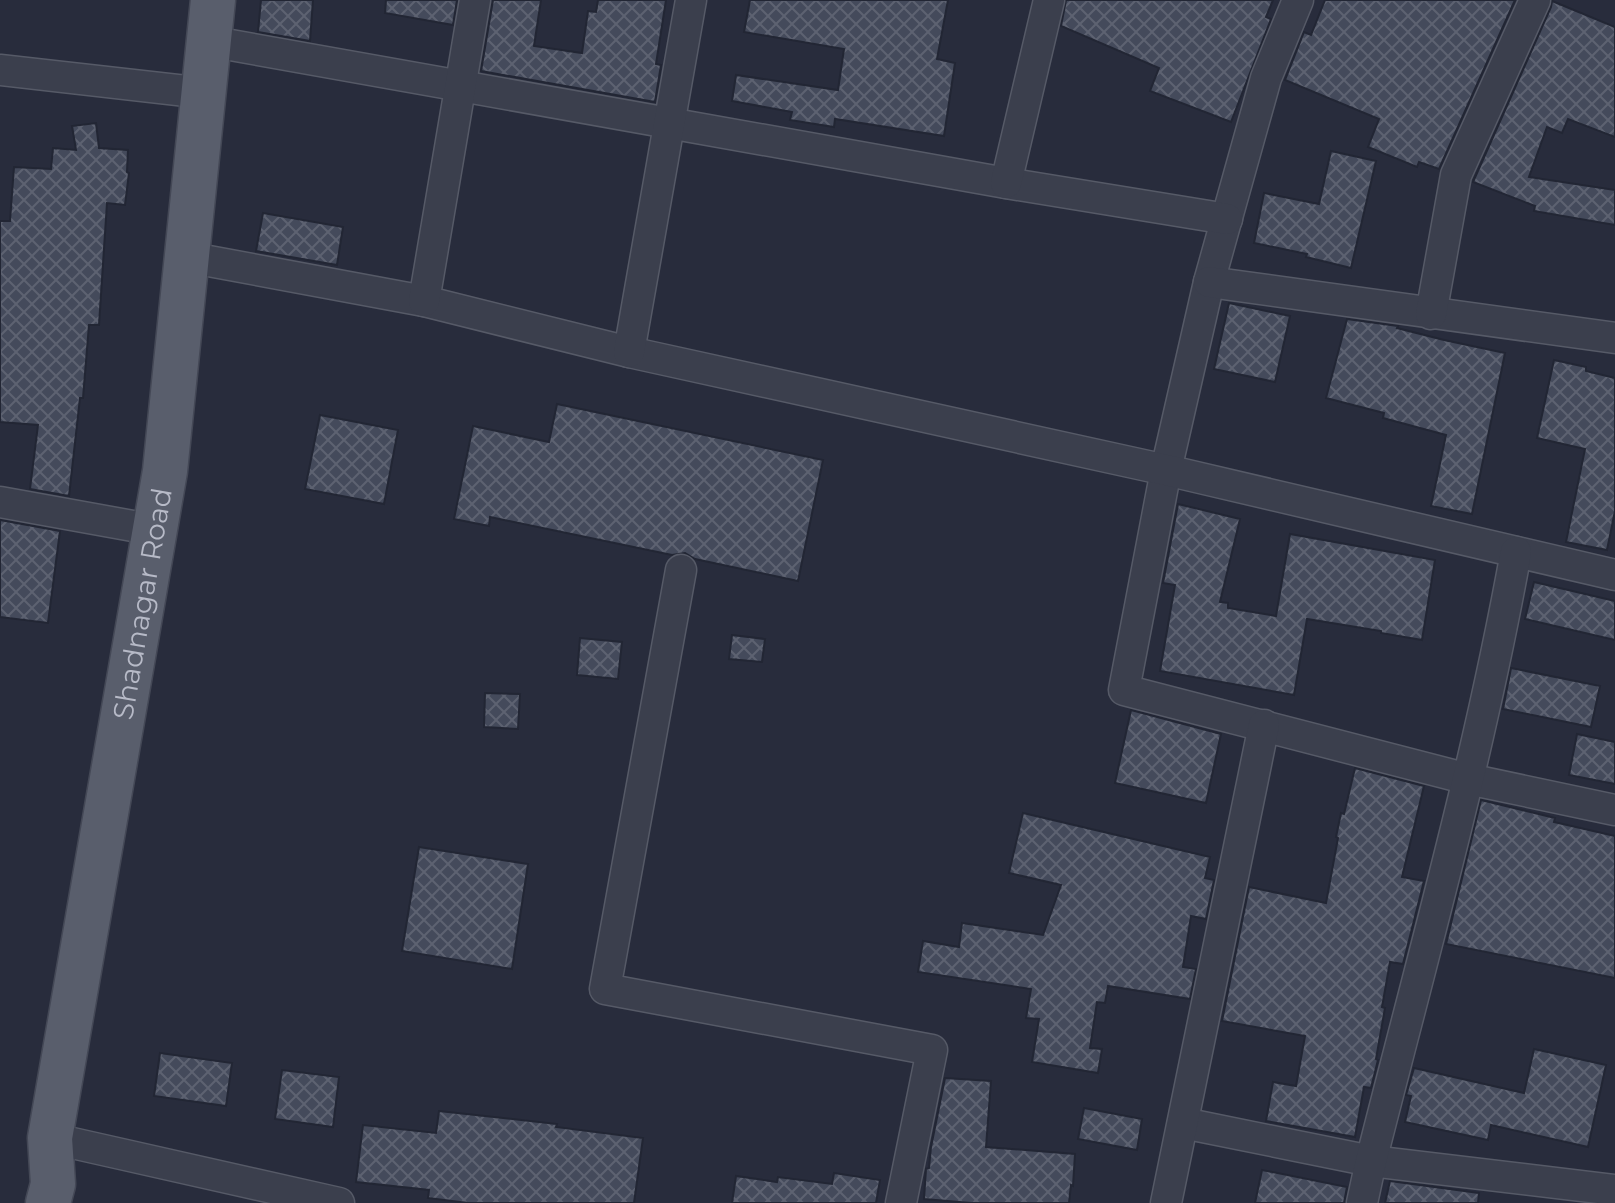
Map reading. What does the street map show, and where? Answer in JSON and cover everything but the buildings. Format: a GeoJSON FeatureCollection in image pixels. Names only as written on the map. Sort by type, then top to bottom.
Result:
{"type":"FeatureCollection","features":[{"type":"Feature","properties":{"kind":"main road","name":"Shadnagar Road"},"geometry":{"type":"LineString","coordinates":[[48,1203],[53,1184],[50,1138],[165,471],[210,21]]}},
{"type":"Feature","properties":{"kind":"street"},"geometry":{"type":"LineString","coordinates":[[424,301],[475,0]]}},
{"type":"Feature","properties":{"kind":"street"},"geometry":{"type":"LineString","coordinates":[[629,352],[691,0]]}},
{"type":"Feature","properties":{"kind":"street"},"geometry":{"type":"LineString","coordinates":[[1006,183],[1049,0]]}},
{"type":"Feature","properties":{"kind":"street"},"geometry":{"type":"LineString","coordinates":[[1298,0],[1266,78],[1209,282],[1166,470],[1124,690],[1468,779],[1615,810]]}},
{"type":"Feature","properties":{"kind":"street"},"geometry":{"type":"LineString","coordinates":[[1431,314],[1456,175],[1535,0]]}},
{"type":"Feature","properties":{"kind":"street"},"geometry":{"type":"LineString","coordinates":[[210,21],[461,86],[1227,219]]}},
{"type":"Feature","properties":{"kind":"street"},"geometry":{"type":"LineString","coordinates":[[0,70],[204,93]]}},
{"type":"Feature","properties":{"kind":"street"},"geometry":{"type":"LineString","coordinates":[[187,257],[424,301],[629,352],[1166,470],[1615,575]]}},
{"type":"Feature","properties":{"kind":"street"},"geometry":{"type":"LineString","coordinates":[[1209,282],[1615,338]]}},
{"type":"Feature","properties":{"kind":"street"},"geometry":{"type":"LineString","coordinates":[[0,502],[155,530]]}},
{"type":"Feature","properties":{"kind":"street"},"geometry":{"type":"LineString","coordinates":[[1362,1203],[1468,779],[1516,552]]}},
{"type":"Feature","properties":{"kind":"street"},"geometry":{"type":"LineString","coordinates":[[681,570],[605,989],[932,1050],[901,1203]]}},
{"type":"Feature","properties":{"kind":"street"},"geometry":{"type":"LineString","coordinates":[[1166,1203],[1264,725]]}},
{"type":"Feature","properties":{"kind":"street"},"geometry":{"type":"LineString","coordinates":[[1183,1123],[1371,1161],[1615,1190]]}},
{"type":"Feature","properties":{"kind":"street"},"geometry":{"type":"LineString","coordinates":[[50,1138],[331,1202]]}}]}
